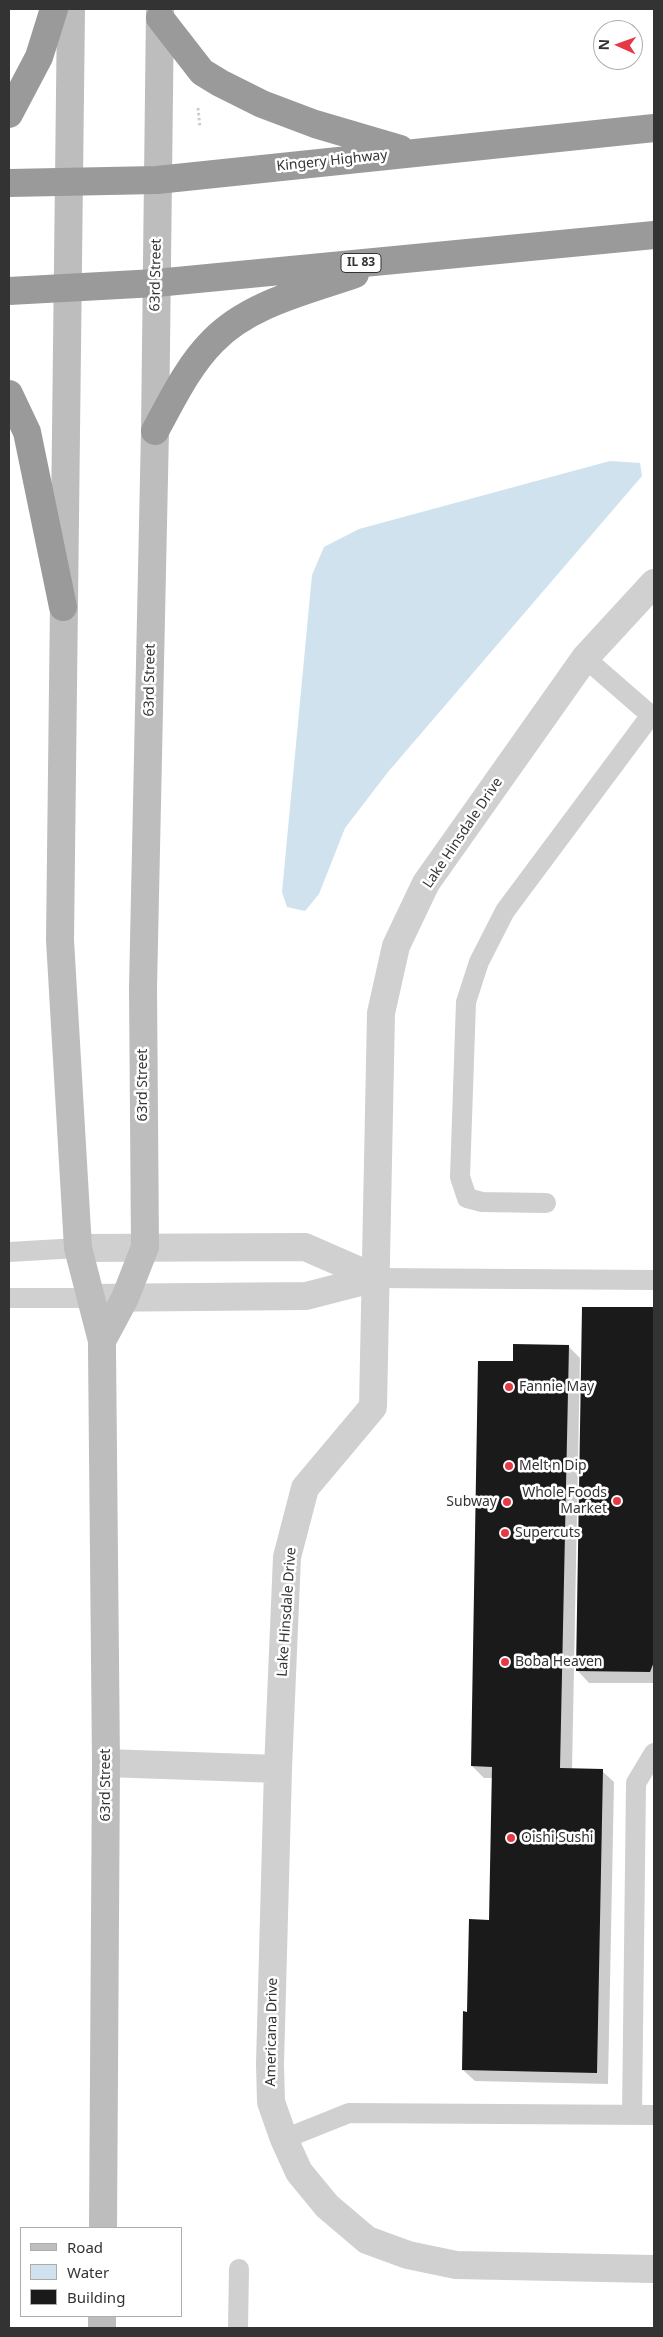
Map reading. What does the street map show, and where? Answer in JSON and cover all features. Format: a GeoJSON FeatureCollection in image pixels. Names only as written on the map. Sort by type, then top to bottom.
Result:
{"type":"FeatureCollection","features":[{"type":"Feature","properties":{"kind":"highway"},"geometry":{"type":"LineString","coordinates":[[9,114],[39,57],[54,9]]}},
{"type":"Feature","properties":{"kind":"highway"},"geometry":{"type":"LineString","coordinates":[[160,13],[202,72],[220,83],[262,104],[315,124],[411,152]]}},
{"type":"Feature","properties":{"kind":"highway","name":"Kingery Highway"},"geometry":{"type":"LineString","coordinates":[[9,183],[157,180],[654,128]]}},
{"type":"Feature","properties":{"kind":"highway","name":"IL 83"},"geometry":{"type":"LineString","coordinates":[[9,291],[156,282],[654,235]]}},
{"type":"Feature","properties":{"kind":"highway"},"geometry":{"type":"LineString","coordinates":[[154,431],[188,374],[213,341],[229,327],[265,306],[396,259]]}},
{"type":"Feature","properties":{"kind":"highway"},"geometry":{"type":"LineString","coordinates":[[9,394],[27,432],[63,607]]}},
{"type":"Feature","properties":{"kind":"main road","name":"63rd Street"},"geometry":{"type":"LineString","coordinates":[[70,9],[60,940],[78,1248],[89,1298],[102,1341],[106,1763],[103,2227]]}},
{"type":"Feature","properties":{"kind":"main road","name":"63rd Street"},"geometry":{"type":"LineString","coordinates":[[102,1341],[125,1298],[145,1247],[143,988],[160,13]]}},
{"type":"Feature","properties":{"kind":"street","name":"Lake Hinsdale Drive"},"geometry":{"type":"LineString","coordinates":[[278,1769],[288,1556],[305,1488],[373,1407],[381,1013],[396,946],[426,883],[585,658],[654,583]]}},
{"type":"Feature","properties":{"kind":"street"},"geometry":{"type":"LineString","coordinates":[[78,1248],[305,1247],[376,1278]]}},
{"type":"Feature","properties":{"kind":"street"},"geometry":{"type":"LineString","coordinates":[[89,1298],[306,1296],[376,1278]]}},
{"type":"Feature","properties":{"kind":"street"},"geometry":{"type":"LineString","coordinates":[[106,1763],[278,1769]]}},
{"type":"Feature","properties":{"kind":"street","name":"Americana Drive"},"geometry":{"type":"LineString","coordinates":[[278,1769],[270,2064],[271,2102],[284,2139],[299,2172],[328,2206],[367,2240],[408,2255],[456,2265],[654,2269]]}},
{"type":"Feature","properties":{"kind":"lane"},"geometry":{"type":"LineString","coordinates":[[546,1203],[482,1202],[467,1198],[460,1177],[466,1002],[479,962],[505,912],[653,717],[585,658]]}},
{"type":"Feature","properties":{"kind":"lane"},"geometry":{"type":"LineString","coordinates":[[9,1252],[78,1248]]}},
{"type":"Feature","properties":{"kind":"lane"},"geometry":{"type":"LineString","coordinates":[[376,1278],[654,1280]]}},
{"type":"Feature","properties":{"kind":"lane"},"geometry":{"type":"LineString","coordinates":[[9,1298],[89,1298]]}},
{"type":"Feature","properties":{"kind":"lane"},"geometry":{"type":"LineString","coordinates":[[632,2115],[636,1783],[654,1753]]}},
{"type":"Feature","properties":{"kind":"lane"},"geometry":{"type":"LineString","coordinates":[[284,2139],[349,2113],[654,2115]]}},
{"type":"Feature","properties":{"kind":"lane"},"geometry":{"type":"LineString","coordinates":[[238,2328],[239,2268]]}},
{"type":"Feature","properties":{"kind":"water"},"geometry":{"type":"Polygon","coordinates":[[[610,461],[640,463],[642,476],[388,772],[345,828],[319,894],[305,911],[287,907],[282,892],[312,575],[324,547],[359,529],[610,461]]]}},
{"type":"Feature","properties":{"kind":"building","name":"Whole Foods Market"},"geometry":{"type":"Polygon","coordinates":[[[582,1307],[654,1307],[654,1662],[650,1672],[576,1671],[582,1307]]]}},
{"type":"Feature","properties":{"kind":"building"},"geometry":{"type":"Polygon","coordinates":[[[513,1344],[569,1345],[560,1768],[603,1769],[597,2073],[462,2070],[463,2011],[467,2012],[469,1919],[489,1920],[492,1767],[471,1766],[478,1361],[513,1361],[513,1344]]]}},
{"type":"Feature","properties":{"kind":"place","name":"Fannie May"},"geometry":{"type":"Point","coordinates":[509,1387]}},
{"type":"Feature","properties":{"kind":"place","name":"Melt n Dip"},"geometry":{"type":"Point","coordinates":[509,1466]}},
{"type":"Feature","properties":{"kind":"place","name":"Whole Foods Market"},"geometry":{"type":"Point","coordinates":[617,1501]}},
{"type":"Feature","properties":{"kind":"place","name":"Subway"},"geometry":{"type":"Point","coordinates":[507,1502]}},
{"type":"Feature","properties":{"kind":"place","name":"Supercuts"},"geometry":{"type":"Point","coordinates":[505,1533]}},
{"type":"Feature","properties":{"kind":"place","name":"Boba Heaven"},"geometry":{"type":"Point","coordinates":[505,1662]}},
{"type":"Feature","properties":{"kind":"place","name":"Oishi Sushi"},"geometry":{"type":"Point","coordinates":[511,1838]}}]}
